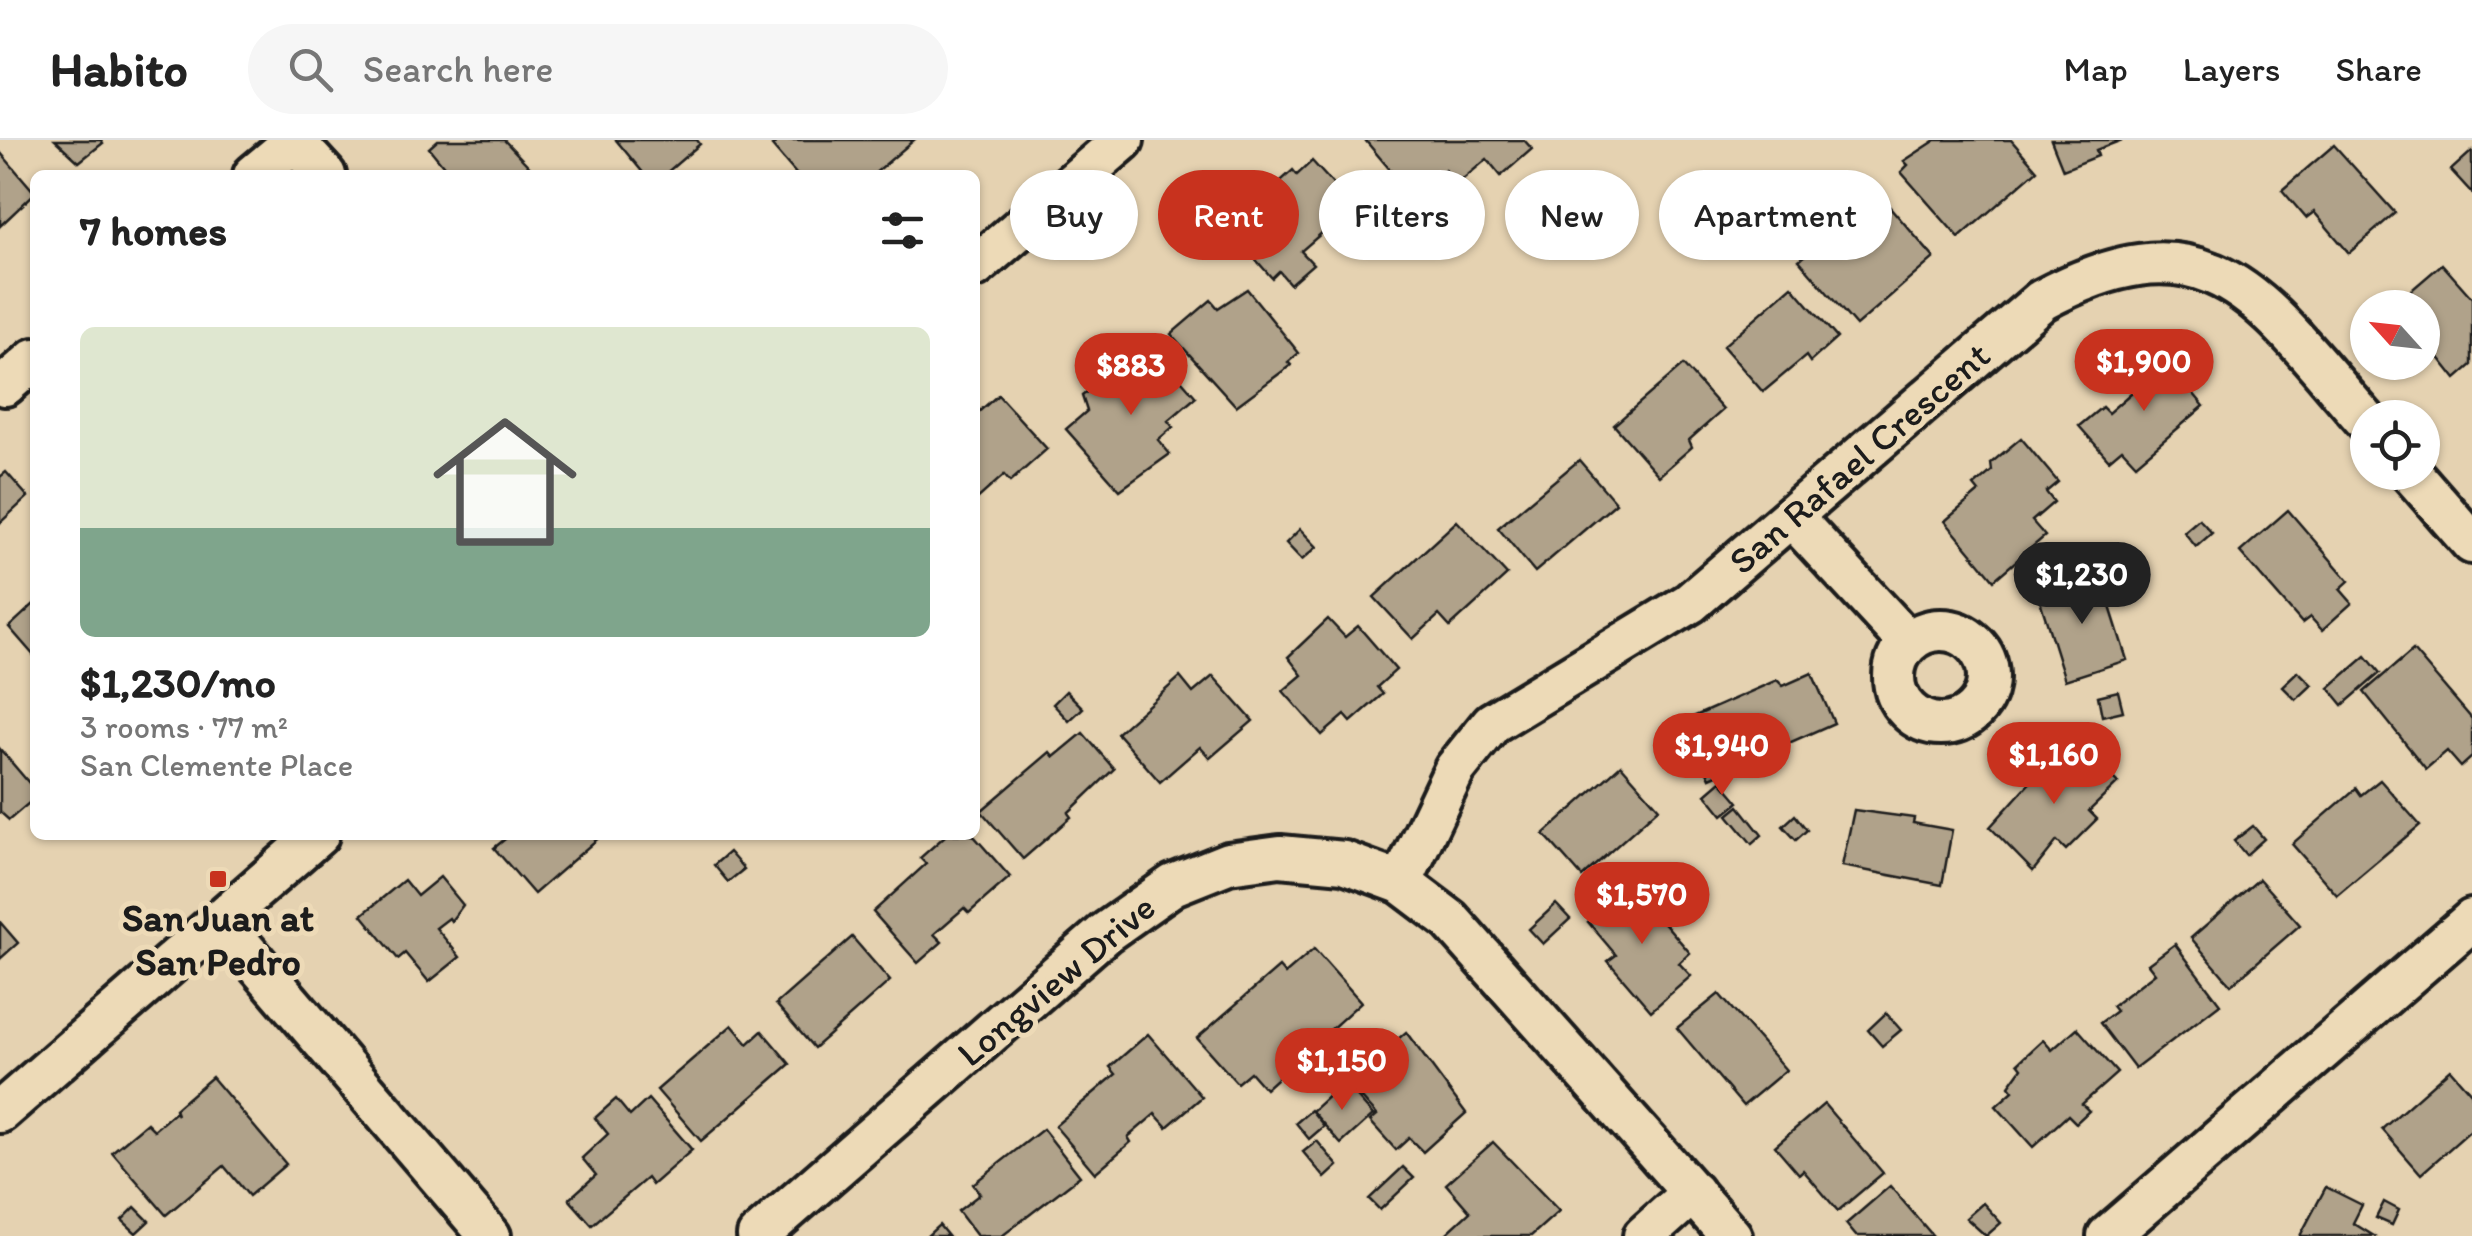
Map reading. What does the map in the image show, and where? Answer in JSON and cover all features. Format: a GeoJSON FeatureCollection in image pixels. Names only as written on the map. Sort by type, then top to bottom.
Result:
{"type":"FeatureCollection","features":[{"type":"Feature","properties":{"kind":"street"},"geometry":{"type":"LineString","coordinates":[[260,170],[295,140],[321,170]]}},
{"type":"Feature","properties":{"kind":"street"},"geometry":{"type":"LineString","coordinates":[[980,263],[1123,140]]}},
{"type":"Feature","properties":{"kind":"street","name":"San Rafael Crescent"},"geometry":{"type":"LineString","coordinates":[[1401,883],[1455,769],[1492,722],[1690,603],[1794,519],[2042,300],[2092,273],[2148,262],[2191,265],[2229,280],[2266,308],[2350,403]]}},
{"type":"Feature","properties":{"kind":"street"},"geometry":{"type":"LineString","coordinates":[[2426,490],[2472,543]]}},
{"type":"Feature","properties":{"kind":"street"},"geometry":{"type":"LineString","coordinates":[[1794,519],[1908,642]]}},
{"type":"Feature","properties":{"kind":"street"},"geometry":{"type":"LineString","coordinates":[[0,1112],[312,840]]}},
{"type":"Feature","properties":{"kind":"street","name":"Longview Drive"},"geometry":{"type":"LineString","coordinates":[[758,1236],[1105,932],[1172,884],[1228,862],[1280,856],[1344,862],[1401,883],[1450,920],[1731,1236]]}},
{"type":"Feature","properties":{"kind":"street"},"geometry":{"type":"LineString","coordinates":[[220,920],[490,1236]]}},
{"type":"Feature","properties":{"kind":"street"},"geometry":{"type":"LineString","coordinates":[[2108,1236],[2472,920]]}},
{"type":"Feature","properties":{"kind":"street"},"geometry":{"type":"LineString","coordinates":[[1644,1236],[1693,1192]]}},
{"type":"Feature","properties":{"kind":"building"},"geometry":{"type":"Polygon","coordinates":[[[55,140],[101,140],[103,143],[79,162],[55,140]]]}},
{"type":"Feature","properties":{"kind":"building"},"geometry":{"type":"Polygon","coordinates":[[[438,140],[504,140],[532,170],[447,170],[429,148],[438,140]]]}},
{"type":"Feature","properties":{"kind":"building"},"geometry":{"type":"Polygon","coordinates":[[[616,140],[697,140],[700,144],[670,170],[641,170],[616,140]]]}},
{"type":"Feature","properties":{"kind":"building"},"geometry":{"type":"Polygon","coordinates":[[[779,140],[914,140],[879,170],[793,170],[772,146],[779,140]]]}},
{"type":"Feature","properties":{"kind":"building"},"geometry":{"type":"Polygon","coordinates":[[[1365,140],[1524,140],[1532,149],[1501,176],[1487,159],[1474,170],[1390,170],[1365,140]]]}},
{"type":"Feature","properties":{"kind":"building"},"geometry":{"type":"Polygon","coordinates":[[[1936,140],[2011,140],[2037,170],[1959,238],[1901,172],[1908,165],[1904,161],[1936,140]]]}},
{"type":"Feature","properties":{"kind":"building"},"geometry":{"type":"Polygon","coordinates":[[[2051,140],[2122,140],[2096,150],[2098,156],[2063,170],[2051,140]]]}},
{"type":"Feature","properties":{"kind":"building"},"geometry":{"type":"Polygon","coordinates":[[[2334,145],[2395,213],[2349,253],[2314,212],[2306,218],[2282,190],[2334,145]]]}},
{"type":"Feature","properties":{"kind":"building"},"geometry":{"type":"Polygon","coordinates":[[[2472,151],[2472,193],[2451,170],[2472,151]]]}},
{"type":"Feature","properties":{"kind":"building"},"geometry":{"type":"Polygon","coordinates":[[[0,152],[30,187],[30,198],[0,226],[0,152]]]}},
{"type":"Feature","properties":{"kind":"building"},"geometry":{"type":"Polygon","coordinates":[[[1312,161],[1320,170],[1319,235],[1301,251],[1313,264],[1290,284],[1279,271],[1272,278],[1256,260],[1299,260],[1299,173],[1312,161]]]}},
{"type":"Feature","properties":{"kind":"building"},"geometry":{"type":"Polygon","coordinates":[[[1892,209],[1934,258],[1856,326],[1799,260],[1892,260],[1892,209]]]}},
{"type":"Feature","properties":{"kind":"building"},"geometry":{"type":"Polygon","coordinates":[[[2442,264],[2472,298],[2472,365],[2456,379],[2440,359],[2440,290],[2412,290],[2442,264]]]}},
{"type":"Feature","properties":{"kind":"building"},"geometry":{"type":"Polygon","coordinates":[[[1792,286],[1837,338],[1810,362],[1806,356],[1763,392],[1723,346],[1792,286]]]}},
{"type":"Feature","properties":{"kind":"building"},"geometry":{"type":"Polygon","coordinates":[[[1247,289],[1299,353],[1288,362],[1291,365],[1236,406],[1171,334],[1211,300],[1218,308],[1247,289]]]}},
{"type":"Feature","properties":{"kind":"building"},"geometry":{"type":"Polygon","coordinates":[[[1154,349],[1196,397],[1168,421],[1173,427],[1158,440],[1170,454],[1120,490],[1066,429],[1087,411],[1082,396],[1118,365],[1126,374],[1154,349]]]}},
{"type":"Feature","properties":{"kind":"building"},"geometry":{"type":"Polygon","coordinates":[[[2161,355],[2204,406],[2136,464],[2122,449],[2109,460],[2079,426],[2102,407],[2108,413],[2139,386],[2133,379],[2161,355]]]}},
{"type":"Feature","properties":{"kind":"building"},"geometry":{"type":"Polygon","coordinates":[[[1683,365],[1723,410],[1689,440],[1692,447],[1659,476],[1614,425],[1683,365]]]}},
{"type":"Feature","properties":{"kind":"building"},"geometry":{"type":"Polygon","coordinates":[[[998,395],[1047,449],[1010,482],[1004,475],[980,497],[980,411],[998,395]]]}},
{"type":"Feature","properties":{"kind":"building"},"geometry":{"type":"Polygon","coordinates":[[[2021,438],[2058,482],[2046,492],[2054,502],[2032,521],[2045,536],[1994,580],[1945,521],[1979,492],[1974,486],[1992,471],[1991,463],[2021,438]]]}},
{"type":"Feature","properties":{"kind":"building"},"geometry":{"type":"Polygon","coordinates":[[[1579,460],[1616,503],[1535,572],[1498,528],[1579,460]]]}},
{"type":"Feature","properties":{"kind":"building"},"geometry":{"type":"Polygon","coordinates":[[[6,472],[28,497],[0,523],[0,477],[6,472]]]}},
{"type":"Feature","properties":{"kind":"building"},"geometry":{"type":"Polygon","coordinates":[[[2288,510],[2349,581],[2340,589],[2352,603],[2322,630],[2310,617],[2302,623],[2240,552],[2288,510]]]}},
{"type":"Feature","properties":{"kind":"building"},"geometry":{"type":"Polygon","coordinates":[[[2199,519],[2212,533],[2196,547],[2184,532],[2199,519]]]}},
{"type":"Feature","properties":{"kind":"building"},"geometry":{"type":"Polygon","coordinates":[[[1457,521],[1507,575],[1450,627],[1439,615],[1413,639],[1374,597],[1457,521]]]}},
{"type":"Feature","properties":{"kind":"building"},"geometry":{"type":"Polygon","coordinates":[[[1300,529],[1317,547],[1302,560],[1286,543],[1300,529]]]}},
{"type":"Feature","properties":{"kind":"building"},"geometry":{"type":"Polygon","coordinates":[[[2100,575],[2127,660],[2065,680],[2038,594],[2100,575]]]}},
{"type":"Feature","properties":{"kind":"building"},"geometry":{"type":"Polygon","coordinates":[[[30,608],[30,651],[9,627],[30,608]]]}},
{"type":"Feature","properties":{"kind":"building"},"geometry":{"type":"Polygon","coordinates":[[[1328,619],[1345,637],[1358,626],[1396,670],[1377,687],[1383,694],[1351,722],[1345,715],[1322,735],[1283,691],[1302,675],[1288,657],[1328,619]]]}},
{"type":"Feature","properties":{"kind":"building"},"geometry":{"type":"Polygon","coordinates":[[[2413,650],[2472,719],[2472,757],[2461,767],[2447,751],[2426,769],[2364,692],[2413,650]]]}},
{"type":"Feature","properties":{"kind":"building"},"geometry":{"type":"Polygon","coordinates":[[[2366,656],[2380,673],[2343,705],[2329,688],[2366,656]]]}},
{"type":"Feature","properties":{"kind":"building"},"geometry":{"type":"Polygon","coordinates":[[[2298,671],[2312,685],[2296,700],[2282,686],[2298,671]]]}},
{"type":"Feature","properties":{"kind":"building"},"geometry":{"type":"Polygon","coordinates":[[[1812,673],[1834,723],[1710,778],[1684,721],[1777,680],[1783,686],[1812,673]]]}},
{"type":"Feature","properties":{"kind":"building"},"geometry":{"type":"Polygon","coordinates":[[[1213,676],[1253,721],[1210,758],[1200,747],[1160,782],[1117,733],[1180,677],[1193,693],[1213,676]]]}},
{"type":"Feature","properties":{"kind":"building"},"geometry":{"type":"Polygon","coordinates":[[[1066,691],[1083,708],[1069,721],[1053,704],[1066,691]]]}},
{"type":"Feature","properties":{"kind":"building"},"geometry":{"type":"Polygon","coordinates":[[[2118,691],[2123,711],[2102,716],[2098,696],[2118,691]]]}},
{"type":"Feature","properties":{"kind":"building"},"geometry":{"type":"Polygon","coordinates":[[[1083,733],[1114,769],[1068,813],[1071,817],[1023,859],[981,811],[1050,752],[1054,757],[1083,733]]]}},
{"type":"Feature","properties":{"kind":"building"},"geometry":{"type":"Polygon","coordinates":[[[2078,743],[2118,783],[2089,811],[2097,819],[2066,850],[2057,841],[2033,871],[1990,827],[2052,758],[2057,763],[2078,743]]]}},
{"type":"Feature","properties":{"kind":"building"},"geometry":{"type":"Polygon","coordinates":[[[0,749],[30,784],[30,802],[9,820],[0,812],[0,749]]]}},
{"type":"Feature","properties":{"kind":"building"},"geometry":{"type":"Polygon","coordinates":[[[1621,765],[1659,808],[1582,877],[1544,834],[1621,765]]]}},
{"type":"Feature","properties":{"kind":"building"},"geometry":{"type":"Polygon","coordinates":[[[2380,780],[2420,825],[2337,895],[2292,844],[2356,788],[2361,795],[2380,780]]]}},
{"type":"Feature","properties":{"kind":"building"},"geometry":{"type":"Polygon","coordinates":[[[1721,781],[1739,802],[1723,815],[1706,794],[1721,781]]]}},
{"type":"Feature","properties":{"kind":"building"},"geometry":{"type":"Polygon","coordinates":[[[1739,806],[1762,835],[1752,844],[1728,815],[1739,806]]]}},
{"type":"Feature","properties":{"kind":"building"},"geometry":{"type":"Polygon","coordinates":[[[1854,810],[1914,818],[1913,823],[1952,830],[1942,885],[1842,866],[1854,810]]]}},
{"type":"Feature","properties":{"kind":"building"},"geometry":{"type":"Polygon","coordinates":[[[1795,815],[1807,830],[1796,840],[1783,826],[1795,815]]]}},
{"type":"Feature","properties":{"kind":"building"},"geometry":{"type":"Polygon","coordinates":[[[2253,826],[2264,839],[2246,855],[2234,841],[2253,826]]]}},
{"type":"Feature","properties":{"kind":"building"},"geometry":{"type":"Polygon","coordinates":[[[504,840],[596,840],[534,894],[494,848],[504,840]]]}},
{"type":"Feature","properties":{"kind":"building"},"geometry":{"type":"Polygon","coordinates":[[[940,840],[977,840],[1010,877],[969,913],[964,908],[934,934],[942,942],[918,963],[873,912],[926,864],[920,858],[940,840]]]}},
{"type":"Feature","properties":{"kind":"building"},"geometry":{"type":"Polygon","coordinates":[[[729,852],[744,869],[728,882],[714,865],[729,852]]]}},
{"type":"Feature","properties":{"kind":"building"},"geometry":{"type":"Polygon","coordinates":[[[440,877],[463,905],[451,921],[449,918],[436,928],[460,957],[429,982],[405,953],[398,959],[362,915],[404,880],[417,896],[440,877]]]}},
{"type":"Feature","properties":{"kind":"building"},"geometry":{"type":"Polygon","coordinates":[[[2259,879],[2300,925],[2231,985],[2191,938],[2259,879]]]}},
{"type":"Feature","properties":{"kind":"building"},"geometry":{"type":"Polygon","coordinates":[[[1631,884],[1690,953],[1679,963],[1691,976],[1651,1011],[1608,961],[1616,955],[1588,922],[1631,884]]]}},
{"type":"Feature","properties":{"kind":"building"},"geometry":{"type":"Polygon","coordinates":[[[1556,904],[1570,919],[1543,944],[1529,929],[1556,904]]]}},
{"type":"Feature","properties":{"kind":"building"},"geometry":{"type":"Polygon","coordinates":[[[0,922],[18,943],[0,959],[0,922]]]}},
{"type":"Feature","properties":{"kind":"building"},"geometry":{"type":"Polygon","coordinates":[[[852,937],[890,981],[814,1048],[776,1004],[852,937]]]}},
{"type":"Feature","properties":{"kind":"building"},"geometry":{"type":"Polygon","coordinates":[[[2175,944],[2220,1004],[2135,1069],[2100,1023],[2116,1011],[2112,1006],[2155,973],[2148,964],[2175,944]]]}},
{"type":"Feature","properties":{"kind":"building"},"geometry":{"type":"Polygon","coordinates":[[[1314,949],[1361,1002],[1265,1089],[1250,1072],[1237,1083],[1197,1038],[1279,967],[1285,974],[1314,949]]]}},
{"type":"Feature","properties":{"kind":"building"},"geometry":{"type":"Polygon","coordinates":[[[1719,994],[1786,1070],[1743,1106],[1677,1028],[1719,994]]]}},
{"type":"Feature","properties":{"kind":"building"},"geometry":{"type":"Polygon","coordinates":[[[1886,1013],[1901,1030],[1882,1046],[1868,1030],[1886,1013]]]}},
{"type":"Feature","properties":{"kind":"building"},"geometry":{"type":"Polygon","coordinates":[[[732,1025],[748,1044],[762,1031],[790,1064],[701,1141],[657,1090],[732,1025]]]}},
{"type":"Feature","properties":{"kind":"building"},"geometry":{"type":"Polygon","coordinates":[[[2077,1028],[2117,1073],[2082,1104],[2089,1111],[2076,1123],[2068,1115],[2033,1147],[1996,1106],[2013,1091],[2009,1086],[2022,1068],[2018,1063],[2043,1040],[2052,1050],[2077,1028]]]}},
{"type":"Feature","properties":{"kind":"building"},"geometry":{"type":"Polygon","coordinates":[[[1406,1032],[1466,1113],[1423,1152],[1409,1138],[1396,1150],[1370,1121],[1377,1115],[1348,1082],[1406,1032]]]}},
{"type":"Feature","properties":{"kind":"building"},"geometry":{"type":"Polygon","coordinates":[[[1148,1034],[1202,1097],[1167,1127],[1155,1114],[1128,1137],[1131,1142],[1095,1173],[1055,1126],[1116,1074],[1110,1067],[1148,1034]]]}},
{"type":"Feature","properties":{"kind":"building"},"geometry":{"type":"Polygon","coordinates":[[[2450,1069],[2472,1094],[2472,1129],[2421,1174],[2382,1129],[2450,1069]]]}},
{"type":"Feature","properties":{"kind":"building"},"geometry":{"type":"Polygon","coordinates":[[[212,1077],[286,1164],[249,1196],[224,1166],[166,1215],[112,1152],[147,1123],[154,1130],[175,1112],[177,1115],[175,1109],[212,1077]]]}},
{"type":"Feature","properties":{"kind":"building"},"geometry":{"type":"Polygon","coordinates":[[[1344,1082],[1373,1115],[1341,1144],[1312,1111],[1344,1082]]]}},
{"type":"Feature","properties":{"kind":"building"},"geometry":{"type":"Polygon","coordinates":[[[616,1099],[630,1116],[648,1099],[692,1150],[652,1185],[647,1178],[592,1225],[569,1199],[596,1175],[582,1158],[608,1134],[595,1118],[616,1099]]]}},
{"type":"Feature","properties":{"kind":"building"},"geometry":{"type":"Polygon","coordinates":[[[1824,1104],[1883,1173],[1838,1211],[1803,1170],[1799,1174],[1775,1146],[1824,1104]]]}},
{"type":"Feature","properties":{"kind":"building"},"geometry":{"type":"Polygon","coordinates":[[[1311,1110],[1324,1126],[1309,1139],[1296,1123],[1311,1110]]]}},
{"type":"Feature","properties":{"kind":"building"},"geometry":{"type":"Polygon","coordinates":[[[1043,1129],[1080,1176],[1002,1236],[977,1236],[958,1211],[980,1194],[973,1184],[1043,1129]]]}},
{"type":"Feature","properties":{"kind":"building"},"geometry":{"type":"Polygon","coordinates":[[[1317,1141],[1338,1166],[1325,1178],[1303,1152],[1317,1141]]]}},
{"type":"Feature","properties":{"kind":"building"},"geometry":{"type":"Polygon","coordinates":[[[1493,1142],[1559,1211],[1531,1236],[1449,1236],[1447,1233],[1470,1212],[1446,1184],[1493,1142]]]}},
{"type":"Feature","properties":{"kind":"building"},"geometry":{"type":"Polygon","coordinates":[[[1403,1167],[1414,1178],[1380,1210],[1369,1199],[1403,1167]]]}},
{"type":"Feature","properties":{"kind":"building"},"geometry":{"type":"Polygon","coordinates":[[[1890,1186],[1933,1236],[1856,1236],[1846,1224],[1890,1186]]]}},
{"type":"Feature","properties":{"kind":"building"},"geometry":{"type":"Polygon","coordinates":[[[2326,1187],[2362,1205],[2353,1223],[2374,1236],[2300,1236],[2326,1187]]]}},
{"type":"Feature","properties":{"kind":"building"},"geometry":{"type":"Polygon","coordinates":[[[2384,1202],[2399,1210],[2392,1225],[2376,1218],[2384,1202]]]}},
{"type":"Feature","properties":{"kind":"building"},"geometry":{"type":"Polygon","coordinates":[[[1983,1203],[2001,1223],[1986,1236],[1966,1218],[1983,1203]]]}},
{"type":"Feature","properties":{"kind":"building"},"geometry":{"type":"Polygon","coordinates":[[[135,1207],[149,1221],[136,1233],[122,1220],[135,1207]]]}},
{"type":"Feature","properties":{"kind":"building"},"geometry":{"type":"Polygon","coordinates":[[[939,1225],[948,1236],[927,1236],[939,1225]]]}},
{"type":"Feature","properties":{"kind":"place","name":"San Juan at San Pedro"},"geometry":{"type":"Point","coordinates":[218,879]}}]}
